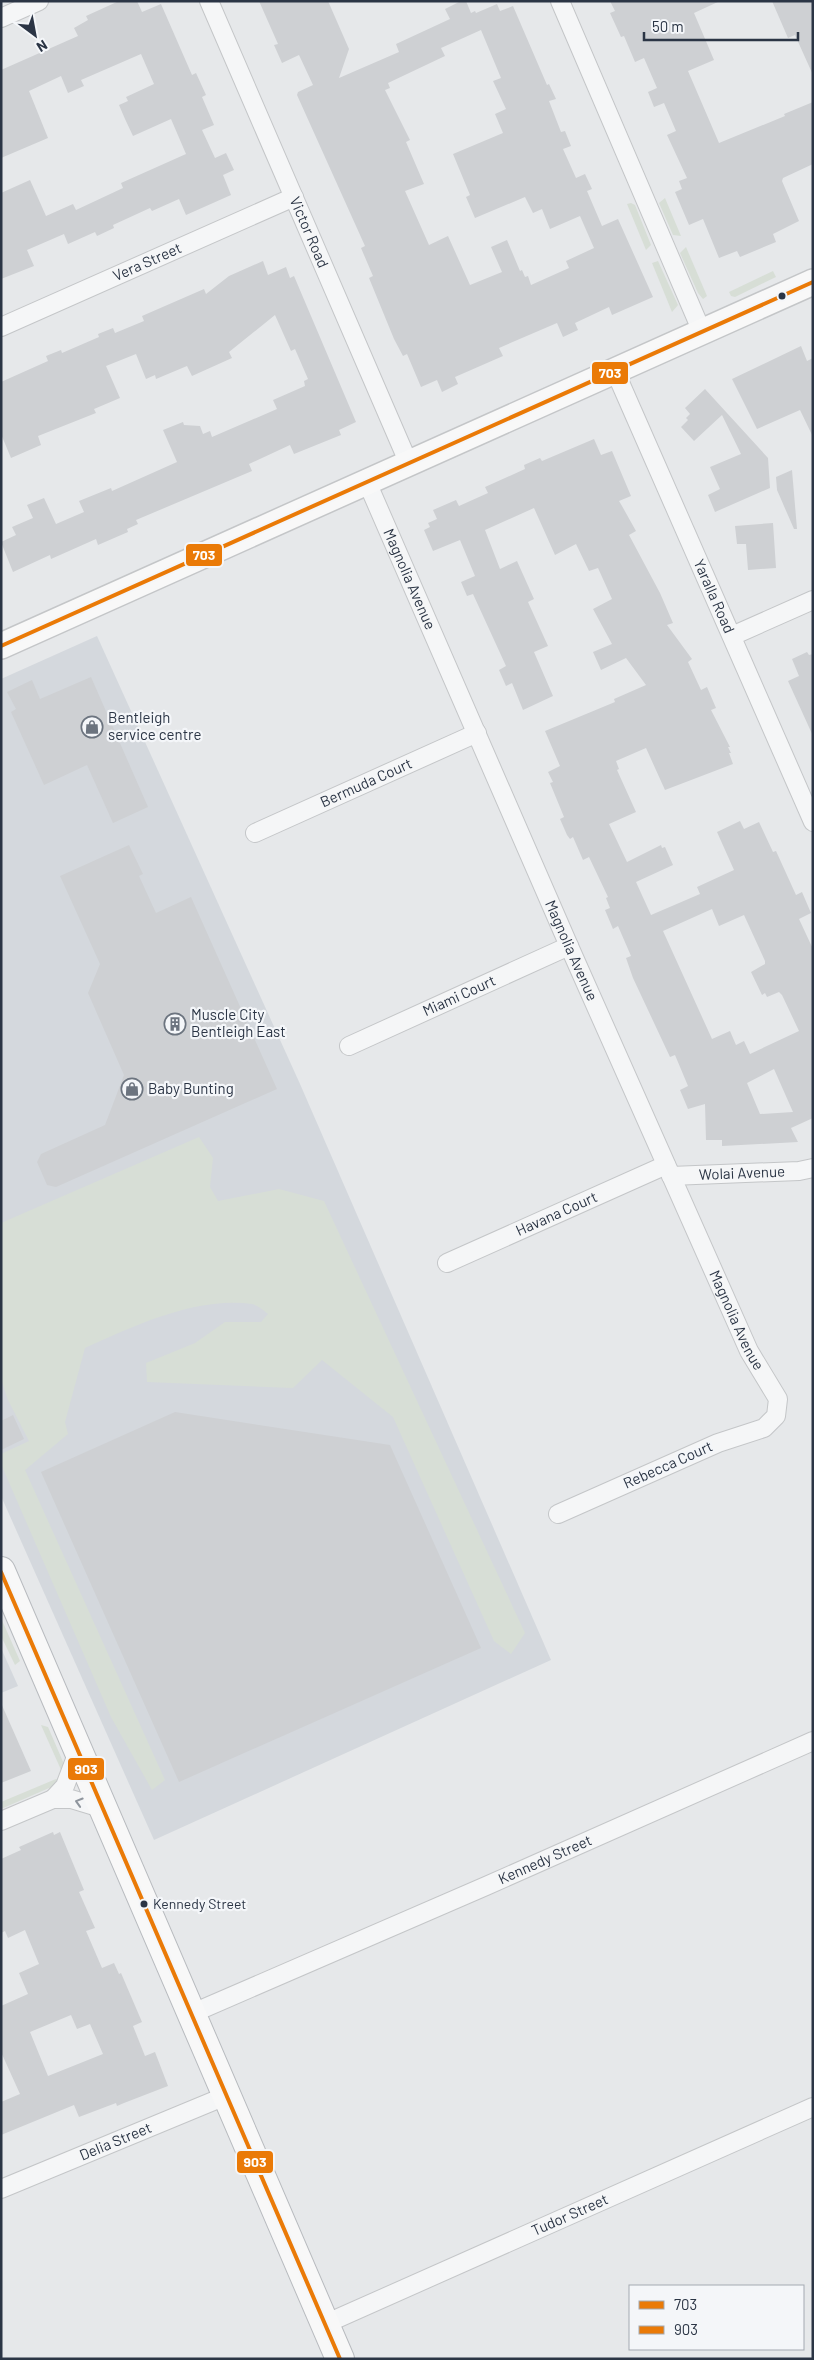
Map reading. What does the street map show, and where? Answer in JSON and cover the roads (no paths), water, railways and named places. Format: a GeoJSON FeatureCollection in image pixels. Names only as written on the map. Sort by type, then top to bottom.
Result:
{"type":"FeatureCollection","features":[{"type":"Feature","properties":{"kind":"highway"},"geometry":{"type":"LineString","coordinates":[[1,1571],[193,2013],[340,2359]]}},
{"type":"Feature","properties":{"kind":"main road"},"geometry":{"type":"LineString","coordinates":[[1,646],[813,282]]}},
{"type":"Feature","properties":{"kind":"street"},"geometry":{"type":"LineString","coordinates":[[1,18],[39,1]]}},
{"type":"Feature","properties":{"kind":"street","name":"Victor Road"},"geometry":{"type":"LineString","coordinates":[[209,1],[409,464]]}},
{"type":"Feature","properties":{"kind":"street"},"geometry":{"type":"LineString","coordinates":[[560,1],[702,332]]}},
{"type":"Feature","properties":{"kind":"street","name":"Vera Street"},"geometry":{"type":"LineString","coordinates":[[1,327],[294,197]]}},
{"type":"Feature","properties":{"kind":"street","name":"Yaralla Road"},"geometry":{"type":"LineString","coordinates":[[615,372],[813,822]]}},
{"type":"Feature","properties":{"kind":"street","name":"Magnolia Avenue"},"geometry":{"type":"LineString","coordinates":[[367,482],[568,946],[748,1351],[778,1399],[776,1416]]}},
{"type":"Feature","properties":{"kind":"street"},"geometry":{"type":"LineString","coordinates":[[732,636],[813,600]]}},
{"type":"Feature","properties":{"kind":"street","name":"Bermuda Court"},"geometry":{"type":"LineString","coordinates":[[255,833],[477,733]]}},
{"type":"Feature","properties":{"kind":"street","name":"Miami Court"},"geometry":{"type":"LineString","coordinates":[[349,1046],[568,946]]}},
{"type":"Feature","properties":{"kind":"street","name":"Wolai Avenue"},"geometry":{"type":"LineString","coordinates":[[669,1170],[799,1171],[813,1168]]}},
{"type":"Feature","properties":{"kind":"street","name":"Havana Court"},"geometry":{"type":"LineString","coordinates":[[447,1263],[669,1170]]}},
{"type":"Feature","properties":{"kind":"street","name":"Rebecca Court"},"geometry":{"type":"LineString","coordinates":[[558,1514],[718,1443],[764,1428],[776,1416]]}},
{"type":"Feature","properties":{"kind":"street","name":"Kennedy Street"},"geometry":{"type":"LineString","coordinates":[[193,2013],[813,1741]]}},
{"type":"Feature","properties":{"kind":"street"},"geometry":{"type":"LineString","coordinates":[[53,1799],[65,1786],[78,1749]]}},
{"type":"Feature","properties":{"kind":"street"},"geometry":{"type":"LineString","coordinates":[[1,1821],[53,1799],[70,1799],[104,1810]]}},
{"type":"Feature","properties":{"kind":"street","name":"Delia Street"},"geometry":{"type":"LineString","coordinates":[[1,2189],[228,2095]]}},
{"type":"Feature","properties":{"kind":"street","name":"Tudor Street"},"geometry":{"type":"LineString","coordinates":[[326,2324],[813,2107]]}},
{"type":"Feature","properties":{"kind":"place","name":"Bentleigh service centre"},"geometry":{"type":"Point","coordinates":[92,727]}},
{"type":"Feature","properties":{"kind":"place","name":"Muscle City Bentleigh East"},"geometry":{"type":"Point","coordinates":[175,1024]}},
{"type":"Feature","properties":{"kind":"place","name":"Baby Bunting"},"geometry":{"type":"Point","coordinates":[132,1089]}},
{"type":"Feature","properties":{"kind":"place","name":"Kennedy Street"},"geometry":{"type":"Point","coordinates":[144,1904]}}]}
